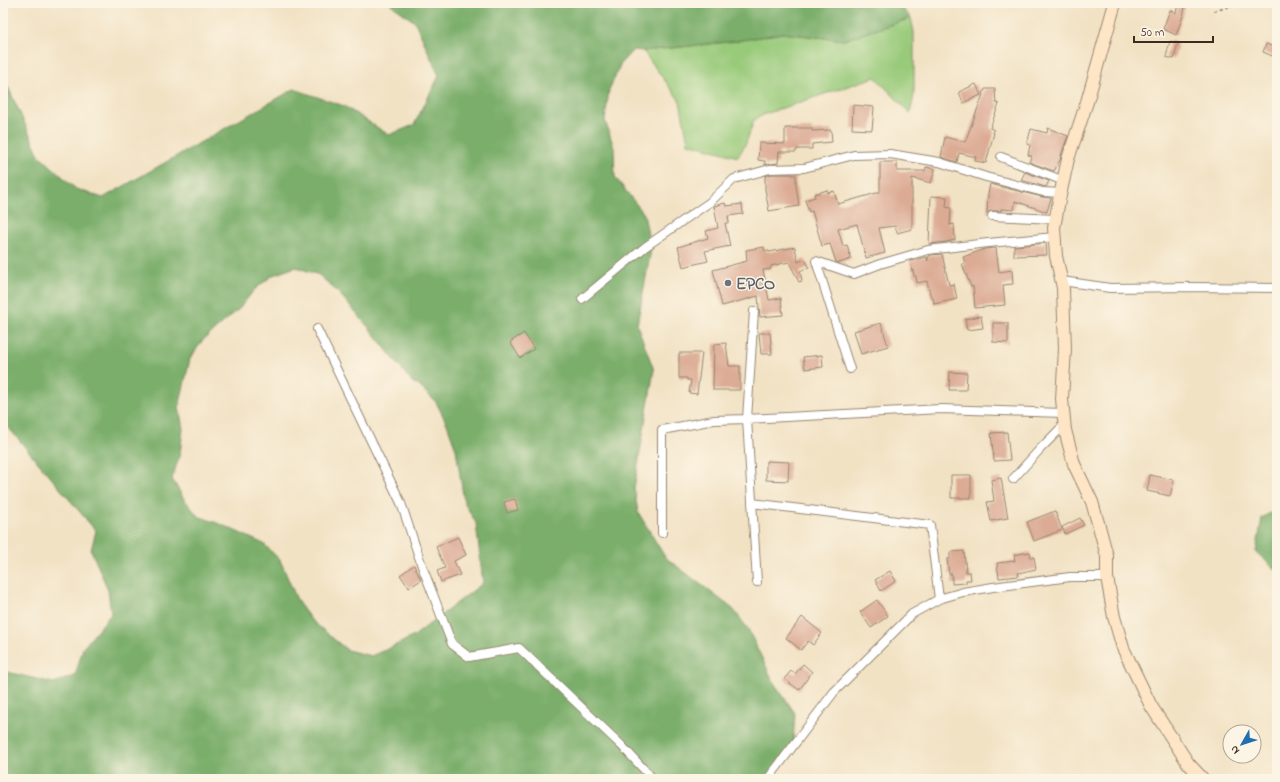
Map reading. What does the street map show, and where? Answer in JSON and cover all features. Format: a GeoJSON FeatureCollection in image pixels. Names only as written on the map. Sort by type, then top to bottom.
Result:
{"type":"FeatureCollection","features":[{"type":"Feature","properties":{"kind":"street"},"geometry":{"type":"LineString","coordinates":[[1115,3],[1087,102],[1068,159],[1054,228],[1056,256],[1063,288],[1065,349],[1062,399],[1064,419],[1074,464],[1092,502],[1107,556],[1107,577],[1114,617],[1123,648],[1151,706],[1188,763],[1203,779]]}},
{"type":"Feature","properties":{"kind":"street"},"geometry":{"type":"LineString","coordinates":[[582,299],[645,246],[710,202],[734,180],[770,169],[804,168],[854,155],[890,154],[939,162],[986,177],[1043,192],[1061,193]]}},
{"type":"Feature","properties":{"kind":"street"},"geometry":{"type":"LineString","coordinates":[[1001,157],[1064,181]]}},
{"type":"Feature","properties":{"kind":"street"},"geometry":{"type":"LineString","coordinates":[[992,216],[1056,219]]}},
{"type":"Feature","properties":{"kind":"street"},"geometry":{"type":"LineString","coordinates":[[850,369],[816,261],[854,274],[880,264],[928,250],[1055,237]]}},
{"type":"Feature","properties":{"kind":"street"},"geometry":{"type":"LineString","coordinates":[[1062,281],[1110,288],[1277,288]]}},
{"type":"Feature","properties":{"kind":"street"},"geometry":{"type":"LineString","coordinates":[[754,311],[747,419],[757,582]]}},
{"type":"Feature","properties":{"kind":"street"},"geometry":{"type":"LineString","coordinates":[[318,329],[348,395],[401,503],[422,566],[452,644],[468,657],[519,648],[621,745],[653,779]]}},
{"type":"Feature","properties":{"kind":"street"},"geometry":{"type":"LineString","coordinates":[[662,532],[662,430],[714,420],[941,409],[1064,419]]}},
{"type":"Feature","properties":{"kind":"street"},"geometry":{"type":"LineString","coordinates":[[1014,479],[1064,419]]}},
{"type":"Feature","properties":{"kind":"street"},"geometry":{"type":"LineString","coordinates":[[752,503],[930,525],[939,599]]}},
{"type":"Feature","properties":{"kind":"street"},"geometry":{"type":"LineString","coordinates":[[768,779],[834,692],[912,614],[939,599],[963,592],[1070,577],[1107,577]]}},
{"type":"Feature","properties":{"kind":"path"},"geometry":{"type":"LineString","coordinates":[[1214,11],[1243,3]]}},
{"type":"Feature","properties":{"kind":"green space"},"geometry":{"type":"Polygon","coordinates":[[[389,3],[898,3],[911,18],[844,40],[782,33],[737,41],[643,51],[633,50],[621,63],[609,90],[605,120],[614,148],[615,177],[644,214],[651,250],[637,325],[654,370],[634,488],[638,512],[665,557],[733,609],[748,629],[774,683],[795,713],[793,745],[768,779],[3,779],[3,671],[53,683],[75,676],[83,648],[111,614],[108,590],[91,550],[96,531],[3,421],[3,76],[39,155],[76,189],[103,198],[294,89],[344,106],[389,135],[414,125],[439,76],[415,22],[389,3]],[[296,267],[273,275],[254,290],[239,309],[202,341],[190,359],[179,407],[183,429],[180,454],[172,479],[184,499],[198,516],[220,524],[264,544],[280,560],[298,602],[311,620],[347,650],[371,656],[414,636],[483,583],[476,523],[464,502],[456,449],[447,424],[436,402],[418,385],[412,382],[370,329],[338,292],[319,275],[296,267]]]}},
{"type":"Feature","properties":{"kind":"green space"},"geometry":{"type":"Polygon","coordinates":[[[911,18],[914,32],[914,96],[910,113],[875,77],[765,114],[754,120],[746,143],[738,157],[688,143],[680,101],[643,51],[737,41],[782,33],[844,40],[911,18]]]}},
{"type":"Feature","properties":{"kind":"green space"},"geometry":{"type":"Polygon","coordinates":[[[1270,513],[1277,517],[1277,571],[1256,552],[1262,518],[1270,513]]]}},
{"type":"Feature","properties":{"kind":"building"},"geometry":{"type":"Polygon","coordinates":[[[1178,3],[1186,3],[1176,35],[1163,29],[1170,10],[1176,13],[1178,3]]]}},
{"type":"Feature","properties":{"kind":"building"},"geometry":{"type":"Polygon","coordinates":[[[1170,41],[1178,43],[1174,59],[1166,57],[1170,41]]]}},
{"type":"Feature","properties":{"kind":"building"},"geometry":{"type":"Polygon","coordinates":[[[1266,44],[1277,48],[1277,58],[1263,52],[1266,44]]]}},
{"type":"Feature","properties":{"kind":"building"},"geometry":{"type":"Polygon","coordinates":[[[976,84],[981,95],[963,103],[959,92],[976,84]]]}},
{"type":"Feature","properties":{"kind":"building"},"geometry":{"type":"Polygon","coordinates":[[[985,89],[995,89],[996,103],[999,104],[990,128],[994,130],[994,133],[986,163],[975,161],[976,157],[959,153],[957,162],[941,157],[945,137],[965,142],[985,89]]]}},
{"type":"Feature","properties":{"kind":"building"},"geometry":{"type":"Polygon","coordinates":[[[853,105],[874,107],[872,130],[852,129],[853,105]]]}},
{"type":"Feature","properties":{"kind":"building"},"geometry":{"type":"Polygon","coordinates":[[[785,128],[812,128],[812,131],[831,130],[832,142],[812,144],[812,149],[797,149],[796,152],[779,152],[778,163],[765,165],[765,161],[758,160],[759,143],[785,144],[785,128]]]}},
{"type":"Feature","properties":{"kind":"building"},"geometry":{"type":"Polygon","coordinates":[[[1048,128],[1068,136],[1060,160],[1054,171],[1029,162],[1032,156],[1028,155],[1030,145],[1027,144],[1031,129],[1047,133],[1048,128]]]}},
{"type":"Feature","properties":{"kind":"building"},"geometry":{"type":"Polygon","coordinates":[[[880,162],[897,162],[897,171],[925,171],[926,167],[935,169],[931,183],[912,178],[912,229],[897,233],[895,226],[879,228],[885,253],[866,258],[857,224],[838,229],[843,246],[847,245],[851,259],[839,263],[836,262],[830,244],[822,246],[812,211],[809,212],[805,200],[815,197],[814,194],[827,190],[828,193],[834,191],[838,204],[880,192],[880,162]]]}},
{"type":"Feature","properties":{"kind":"building"},"geometry":{"type":"Polygon","coordinates":[[[1025,172],[1049,181],[1046,187],[1021,180],[1025,172]]]}},
{"type":"Feature","properties":{"kind":"building"},"geometry":{"type":"Polygon","coordinates":[[[771,174],[796,175],[799,206],[769,211],[765,189],[765,176],[771,174]]]}},
{"type":"Feature","properties":{"kind":"building"},"geometry":{"type":"Polygon","coordinates":[[[990,184],[1051,198],[1047,212],[1015,201],[1014,210],[1001,209],[1001,211],[992,211],[987,213],[990,184]]]}},
{"type":"Feature","properties":{"kind":"building"},"geometry":{"type":"Polygon","coordinates":[[[931,196],[947,197],[946,207],[951,208],[950,225],[954,224],[955,240],[929,244],[931,196]]]}},
{"type":"Feature","properties":{"kind":"building"},"geometry":{"type":"Polygon","coordinates":[[[725,203],[726,206],[742,204],[743,214],[728,216],[729,223],[725,223],[730,246],[705,251],[708,261],[683,267],[678,247],[708,238],[706,231],[718,228],[714,206],[725,203]]]}},
{"type":"Feature","properties":{"kind":"building"},"geometry":{"type":"Polygon","coordinates":[[[1046,243],[1047,255],[1014,256],[1014,246],[1046,243]]]}},
{"type":"Feature","properties":{"kind":"building"},"geometry":{"type":"Polygon","coordinates":[[[764,247],[765,251],[769,252],[795,247],[798,262],[805,259],[809,267],[800,271],[802,281],[799,282],[789,262],[771,266],[771,269],[763,270],[769,300],[781,298],[783,315],[760,317],[758,296],[722,306],[713,270],[747,261],[746,250],[764,247]]]}},
{"type":"Feature","properties":{"kind":"building"},"geometry":{"type":"Polygon","coordinates":[[[996,248],[999,272],[1012,270],[1013,284],[1003,285],[1005,305],[975,308],[973,286],[971,287],[962,264],[965,263],[963,257],[985,249],[996,248]]]}},
{"type":"Feature","properties":{"kind":"building"},"geometry":{"type":"Polygon","coordinates":[[[942,254],[949,285],[954,284],[957,299],[934,304],[927,281],[917,283],[910,261],[927,257],[928,261],[928,257],[930,255],[942,254]]]}},
{"type":"Feature","properties":{"kind":"building"},"geometry":{"type":"Polygon","coordinates":[[[981,316],[983,328],[967,330],[965,319],[981,316]]]}},
{"type":"Feature","properties":{"kind":"building"},"geometry":{"type":"Polygon","coordinates":[[[881,323],[888,346],[861,354],[854,331],[881,323]]]}},
{"type":"Feature","properties":{"kind":"building"},"geometry":{"type":"Polygon","coordinates":[[[993,323],[1008,323],[1008,343],[993,342],[993,323]]]}},
{"type":"Feature","properties":{"kind":"building"},"geometry":{"type":"Polygon","coordinates":[[[524,333],[534,349],[520,358],[510,342],[524,333]]]}},
{"type":"Feature","properties":{"kind":"building"},"geometry":{"type":"Polygon","coordinates":[[[759,333],[770,333],[772,354],[761,354],[759,333]]]}},
{"type":"Feature","properties":{"kind":"building"},"geometry":{"type":"Polygon","coordinates":[[[726,343],[729,366],[740,366],[740,390],[713,390],[714,344],[726,343]]]}},
{"type":"Feature","properties":{"kind":"building"},"geometry":{"type":"Polygon","coordinates":[[[679,353],[702,353],[697,394],[689,393],[691,380],[687,380],[687,378],[679,378],[679,353]]]}},
{"type":"Feature","properties":{"kind":"building"},"geometry":{"type":"Polygon","coordinates":[[[822,355],[823,367],[805,369],[803,357],[822,355]]]}},
{"type":"Feature","properties":{"kind":"building"},"geometry":{"type":"Polygon","coordinates":[[[950,372],[967,373],[966,390],[949,390],[950,372]]]}},
{"type":"Feature","properties":{"kind":"building"},"geometry":{"type":"Polygon","coordinates":[[[1007,432],[1010,460],[994,461],[991,433],[1007,432]]]}},
{"type":"Feature","properties":{"kind":"building"},"geometry":{"type":"Polygon","coordinates":[[[766,461],[789,462],[788,481],[766,480],[766,461]]]}},
{"type":"Feature","properties":{"kind":"building"},"geometry":{"type":"Polygon","coordinates":[[[951,475],[971,475],[971,498],[951,498],[951,475]]]}},
{"type":"Feature","properties":{"kind":"building"},"geometry":{"type":"Polygon","coordinates":[[[1150,475],[1174,480],[1170,496],[1147,491],[1150,475]]]}},
{"type":"Feature","properties":{"kind":"building"},"geometry":{"type":"Polygon","coordinates":[[[1001,478],[1008,518],[991,521],[987,502],[994,501],[991,480],[1001,478]]]}},
{"type":"Feature","properties":{"kind":"building"},"geometry":{"type":"Polygon","coordinates":[[[515,499],[518,510],[507,513],[504,502],[515,499]]]}},
{"type":"Feature","properties":{"kind":"building"},"geometry":{"type":"Polygon","coordinates":[[[1055,511],[1062,530],[1034,541],[1027,522],[1055,511]]]}},
{"type":"Feature","properties":{"kind":"building"},"geometry":{"type":"Polygon","coordinates":[[[1080,518],[1084,525],[1065,534],[1062,527],[1080,518]]]}},
{"type":"Feature","properties":{"kind":"building"},"geometry":{"type":"Polygon","coordinates":[[[458,537],[466,555],[454,561],[460,575],[441,582],[437,571],[445,568],[436,547],[458,537]]]}},
{"type":"Feature","properties":{"kind":"building"},"geometry":{"type":"Polygon","coordinates":[[[964,551],[966,572],[970,572],[971,580],[966,580],[966,583],[952,584],[952,574],[949,574],[947,559],[950,559],[950,552],[964,551]]]}},
{"type":"Feature","properties":{"kind":"building"},"geometry":{"type":"Polygon","coordinates":[[[1030,552],[1031,558],[1034,557],[1036,569],[1018,573],[1019,576],[999,578],[997,563],[1015,561],[1014,555],[1030,552]]]}},
{"type":"Feature","properties":{"kind":"building"},"geometry":{"type":"Polygon","coordinates":[[[414,565],[421,580],[409,588],[400,575],[414,565]]]}},
{"type":"Feature","properties":{"kind":"building"},"geometry":{"type":"Polygon","coordinates":[[[890,571],[896,581],[881,591],[875,580],[890,571]]]}},
{"type":"Feature","properties":{"kind":"building"},"geometry":{"type":"Polygon","coordinates":[[[877,600],[888,616],[871,628],[860,612],[877,600]]]}},
{"type":"Feature","properties":{"kind":"building"},"geometry":{"type":"Polygon","coordinates":[[[802,617],[822,633],[813,645],[808,641],[801,650],[786,638],[802,617]]]}},
{"type":"Feature","properties":{"kind":"building"},"geometry":{"type":"Polygon","coordinates":[[[803,664],[812,672],[799,690],[784,679],[791,671],[795,674],[803,664]]]}},
{"type":"Feature","properties":{"kind":"place","name":"EPCO"},"geometry":{"type":"Point","coordinates":[728,283]}}]}
